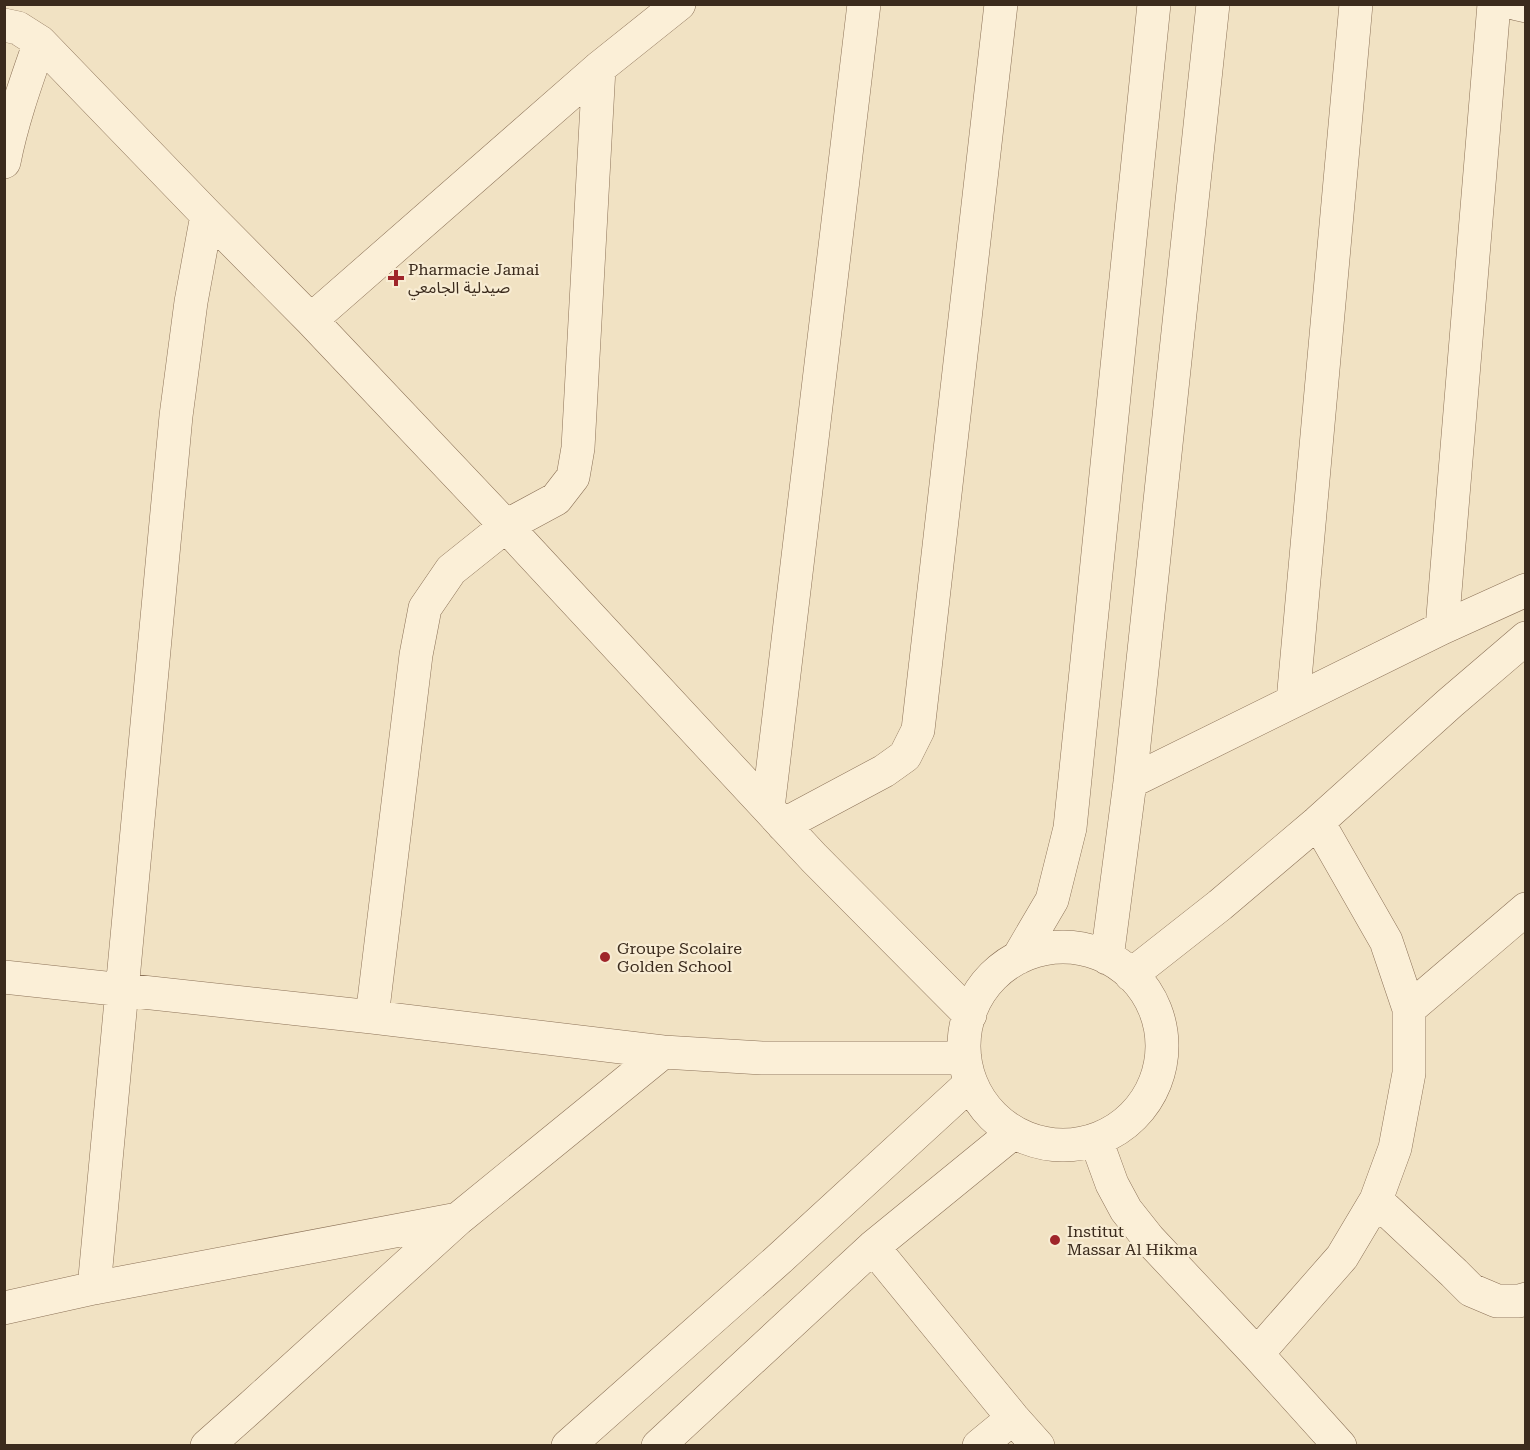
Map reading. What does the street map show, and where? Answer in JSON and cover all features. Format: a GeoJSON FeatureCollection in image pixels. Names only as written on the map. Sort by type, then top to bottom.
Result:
{"type":"FeatureCollection","features":[{"type":"Feature","properties":{"kind":"street"},"geometry":{"type":"LineString","coordinates":[[311,320],[599,68],[679,4]]}},
{"type":"Feature","properties":{"kind":"street"},"geometry":{"type":"LineString","coordinates":[[776,817],[864,4]]}},
{"type":"Feature","properties":{"kind":"street"},"geometry":{"type":"LineString","coordinates":[[776,817],[884,771],[904,756],[918,730],[1001,4]]}},
{"type":"Feature","properties":{"kind":"street"},"geometry":{"type":"LineString","coordinates":[[1018,958],[1052,900],[1070,828],[1154,4]]}},
{"type":"Feature","properties":{"kind":"street"},"geometry":{"type":"LineString","coordinates":[[1119,966],[1130,782],[1213,4]]}},
{"type":"Feature","properties":{"kind":"street"},"geometry":{"type":"LineString","coordinates":[[1293,702],[1356,4]]}},
{"type":"Feature","properties":{"kind":"street"},"geometry":{"type":"LineString","coordinates":[[1442,628],[1494,4]]}},
{"type":"Feature","properties":{"kind":"street"},"geometry":{"type":"LineString","coordinates":[[1517,4],[1526,6]]}},
{"type":"Feature","properties":{"kind":"street"},"geometry":{"type":"LineString","coordinates":[[4,25],[18,28],[40,42],[311,320],[506,526],[822,867],[970,1015]]}},
{"type":"Feature","properties":{"kind":"street"},"geometry":{"type":"LineString","coordinates":[[4,162],[16,110],[40,42]]}},
{"type":"Feature","properties":{"kind":"street"},"geometry":{"type":"LineString","coordinates":[[372,1017],[416,655],[425,608],[451,570],[506,526],[556,499],[573,477],[578,448],[599,68]]}},
{"type":"Feature","properties":{"kind":"street"},"geometry":{"type":"LineString","coordinates":[[94,1288],[176,416],[191,303],[207,215]]}},
{"type":"Feature","properties":{"kind":"street"},"geometry":{"type":"LineString","coordinates":[[1130,782],[1442,628],[1526,590]]}},
{"type":"Feature","properties":{"kind":"street"},"geometry":{"type":"LineString","coordinates":[[1119,966],[1220,905],[1318,822],[1526,638]]}},
{"type":"Feature","properties":{"kind":"street"},"geometry":{"type":"LineString","coordinates":[[1257,1354],[1342,1257],[1376,1200],[1395,1148],[1409,1073],[1409,1009],[1386,941],[1318,822]]}},
{"type":"Feature","properties":{"kind":"street"},"geometry":{"type":"LineString","coordinates":[[1409,1009],[1526,909]]}},
{"type":"Feature","properties":{"kind":"street"},"geometry":{"type":"LineString","coordinates":[[1052,948],[1077,948],[1089,951],[1119,966],[1150,999],[1157,1017],[1161,1037],[1160,1067],[1149,1096],[1122,1126],[1096,1140],[1078,1144],[1059,1145],[1031,1140],[1004,1126],[988,1111],[976,1093],[968,1070],[966,1029],[979,995],[1000,970],[1018,958],[1052,948]]}},
{"type":"Feature","properties":{"kind":"street"},"geometry":{"type":"LineString","coordinates":[[4,977],[372,1017],[663,1052],[968,1070]]}},
{"type":"Feature","properties":{"kind":"street"},"geometry":{"type":"LineString","coordinates":[[207,1446],[458,1219],[663,1052]]}},
{"type":"Feature","properties":{"kind":"street"},"geometry":{"type":"LineString","coordinates":[[568,1446],[778,1260],[968,1070]]}},
{"type":"Feature","properties":{"kind":"street"},"geometry":{"type":"LineString","coordinates":[[668,1442],[873,1247],[1014,1132]]}},
{"type":"Feature","properties":{"kind":"street"},"geometry":{"type":"LineString","coordinates":[[1096,1140],[1112,1184],[1132,1217],[1149,1239],[1340,1446]]}},
{"type":"Feature","properties":{"kind":"street"},"geometry":{"type":"LineString","coordinates":[[1376,1200],[1471,1290],[1497,1301],[1526,1299]]}},
{"type":"Feature","properties":{"kind":"street"},"geometry":{"type":"LineString","coordinates":[[4,1308],[94,1288],[458,1219]]}},
{"type":"Feature","properties":{"kind":"street"},"geometry":{"type":"LineString","coordinates":[[873,1247],[1038,1446]]}},
{"type":"Feature","properties":{"kind":"street"},"geometry":{"type":"LineString","coordinates":[[979,1446],[1013,1418]]}},
{"type":"Feature","properties":{"kind":"place","name":"Pharmacie Jamai صيدلية الجامعي"},"geometry":{"type":"Point","coordinates":[396,278]}},
{"type":"Feature","properties":{"kind":"place","name":"Groupe Scolaire Golden School"},"geometry":{"type":"Point","coordinates":[605,957]}},
{"type":"Feature","properties":{"kind":"place","name":"Institut Massar Al Hikma"},"geometry":{"type":"Point","coordinates":[1055,1240]}}]}
